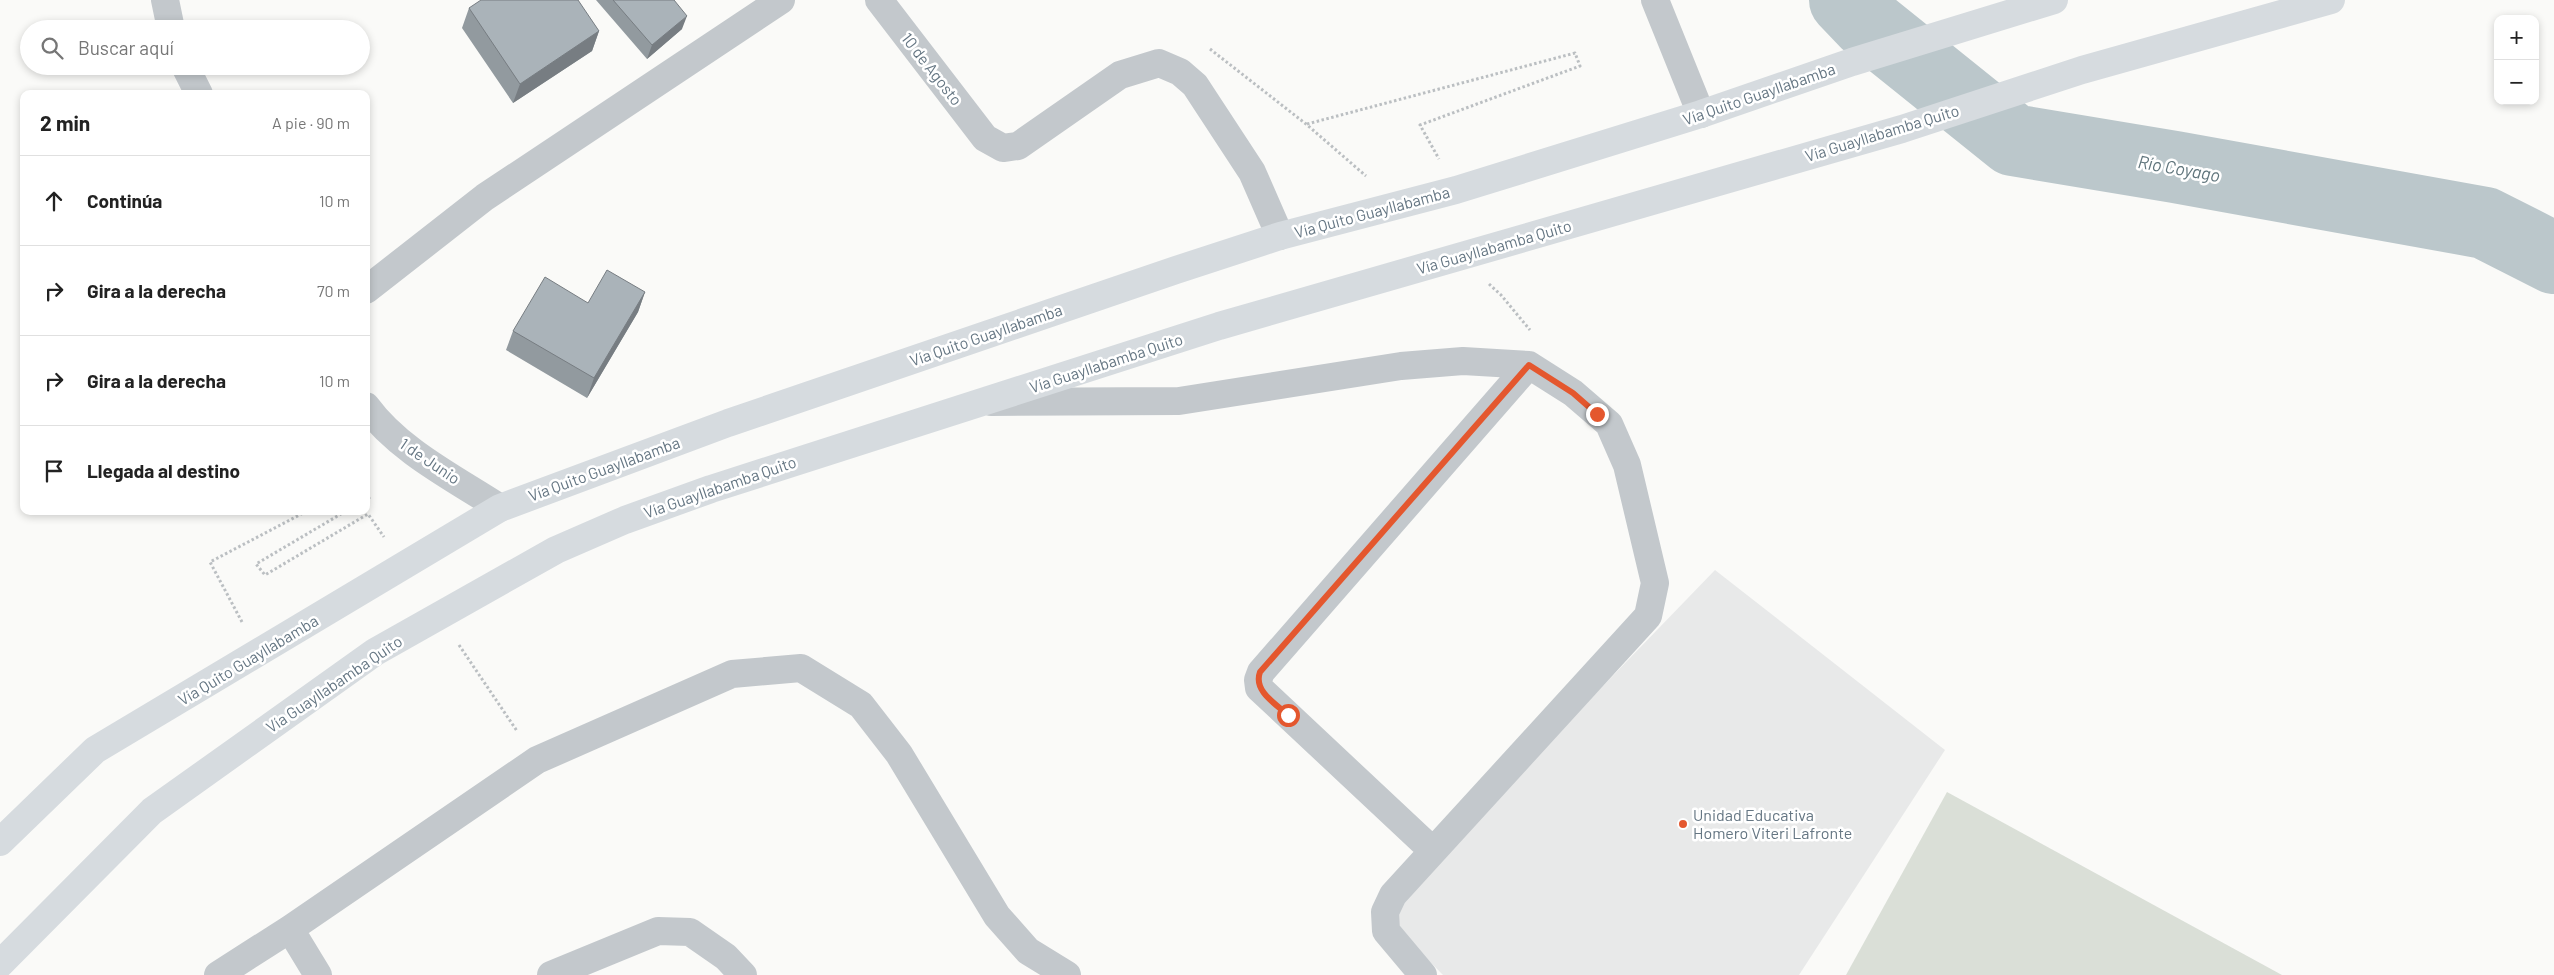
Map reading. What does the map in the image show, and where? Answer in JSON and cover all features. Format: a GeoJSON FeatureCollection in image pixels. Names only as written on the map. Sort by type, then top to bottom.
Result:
{"type":"FeatureCollection","features":[{"type":"Feature","properties":{"kind":"highway","name":"Vía Quito Guayllabamba"},"geometry":{"type":"LineString","coordinates":[[0,842],[95,750],[259,654],[500,508],[728,423],[1280,236],[1456,190],[1701,114],[1852,62],[2054,0]]}},
{"type":"Feature","properties":{"kind":"highway","name":"Vía Guayllabamba Quito"},"geometry":{"type":"LineString","coordinates":[[0,964],[152,811],[383,647],[556,550],[625,520],[711,489],[1219,326],[1902,129],[2082,70],[2331,0]]}},
{"type":"Feature","properties":{"kind":"street"},"geometry":{"type":"LineString","coordinates":[[165,0],[169,20]]}},
{"type":"Feature","properties":{"kind":"street"},"geometry":{"type":"LineString","coordinates":[[370,287],[485,197],[781,0]]}},
{"type":"Feature","properties":{"kind":"street","name":"10 de Agosto"},"geometry":{"type":"LineString","coordinates":[[879,0],[985,138],[1003,148],[1018,146],[1120,76],[1159,63],[1180,72],[1195,85],[1252,172],[1280,236]]}},
{"type":"Feature","properties":{"kind":"street"},"geometry":{"type":"LineString","coordinates":[[1655,0],[1701,114]]}},
{"type":"Feature","properties":{"kind":"street"},"geometry":{"type":"LineString","coordinates":[[190,75],[197,90]]}},
{"type":"Feature","properties":{"kind":"street"},"geometry":{"type":"LineString","coordinates":[[982,402],[1179,401],[1401,366],[1463,361],[1529,365],[1573,393],[1609,424],[1628,465],[1655,583],[1648,616],[1393,895],[1385,912],[1386,931],[1423,975]]}},
{"type":"Feature","properties":{"kind":"street"},"geometry":{"type":"LineString","coordinates":[[1433,851],[1259,688],[1258,680],[1260,672],[1529,365]]}},
{"type":"Feature","properties":{"kind":"street","name":"1 de Junio"},"geometry":{"type":"LineString","coordinates":[[370,411],[378,422],[400,442],[500,508]]}},
{"type":"Feature","properties":{"kind":"street"},"geometry":{"type":"LineString","coordinates":[[218,975],[290,929],[537,760],[732,674],[801,668],[861,705],[899,754],[997,916],[1028,951],[1067,975]]}},
{"type":"Feature","properties":{"kind":"street"},"geometry":{"type":"LineString","coordinates":[[290,929],[318,975]]}},
{"type":"Feature","properties":{"kind":"street"},"geometry":{"type":"LineString","coordinates":[[551,975],[658,931],[690,932],[726,957],[743,975]]}},
{"type":"Feature","properties":{"kind":"path"},"geometry":{"type":"LineString","coordinates":[[1207,47],[1306,124],[1339,153]]}},
{"type":"Feature","properties":{"kind":"path"},"geometry":{"type":"LineString","coordinates":[[1306,124],[1575,52],[1580,66],[1420,125],[1456,190]]}},
{"type":"Feature","properties":{"kind":"path"},"geometry":{"type":"LineString","coordinates":[[259,654],[210,562],[299,515]]}},
{"type":"Feature","properties":{"kind":"path"},"geometry":{"type":"LineString","coordinates":[[339,515],[256,564],[265,575],[366,515]]}},
{"type":"Feature","properties":{"kind":"shaded area","name":"Unidad Educativa Homero Viteri Lafronte"},"geometry":{"type":"Polygon","coordinates":[[[1715,570],[1945,750],[1799,975],[1443,975],[1393,924],[1397,899],[1715,570]]]}},
{"type":"Feature","properties":{"kind":"shaded area"},"geometry":{"type":"Polygon","coordinates":[[[1947,792],[2282,975],[1846,975],[1947,792]]]}},
{"type":"Feature","properties":{"kind":"building"},"geometry":{"type":"Polygon","coordinates":[[[481,0],[578,0],[599,31],[520,84],[469,8],[481,0]]]}},
{"type":"Feature","properties":{"kind":"building"},"geometry":{"type":"Polygon","coordinates":[[[613,0],[674,0],[687,16],[652,45],[613,0]]]}},
{"type":"Feature","properties":{"kind":"building"},"geometry":{"type":"Polygon","coordinates":[[[607,270],[645,292],[594,378],[513,331],[545,277],[588,303],[607,270]]]}},
{"type":"Feature","properties":{"kind":"waterway","name":"Río Coyago"},"geometry":{"type":"LineString","coordinates":[[1845,0],[1866,22],[2013,140],[2485,223],[2554,258]]}},
{"type":"Feature","properties":{"kind":"place","name":"Unidad Educativa Homero Viteri Lafronte"},"geometry":{"type":"Point","coordinates":[1683,824]}},
{"type":"Feature","properties":{"kind":"route"},"geometry":{"type":"LineString","coordinates":[[1288,715],[1259,688],[1260,672],[1529,365],[1573,393],[1597,414]]}}]}
